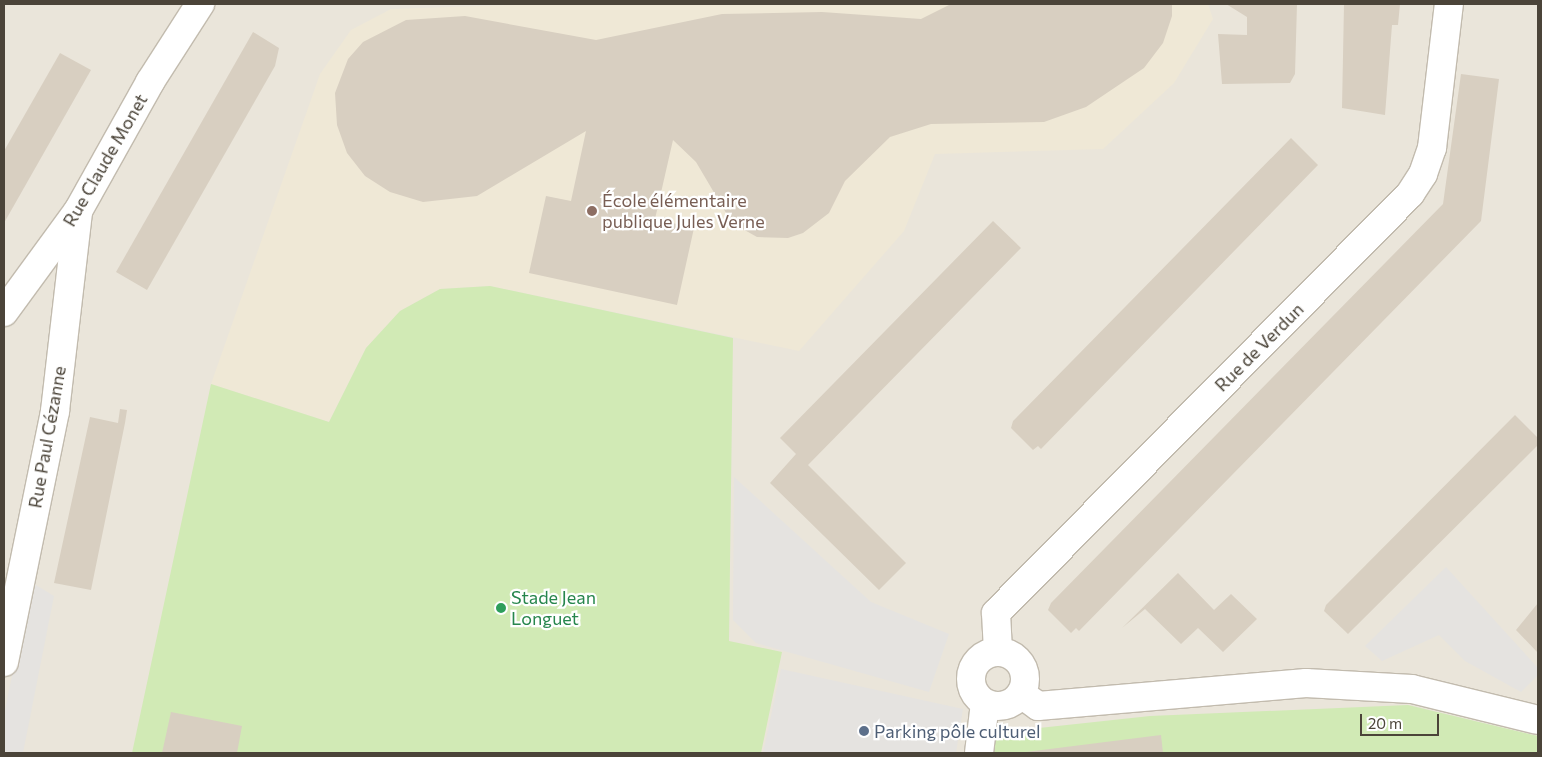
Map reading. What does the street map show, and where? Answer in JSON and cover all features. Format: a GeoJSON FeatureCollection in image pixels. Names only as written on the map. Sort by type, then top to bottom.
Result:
{"type":"FeatureCollection","features":[{"type":"Feature","properties":{"kind":"street","name":"Rue Claude Monet"},"geometry":{"type":"LineString","coordinates":[[4,312],[78,211],[150,82],[200,4]]}},
{"type":"Feature","properties":{"kind":"street","name":"Rue de Verdun"},"geometry":{"type":"LineString","coordinates":[[998,652],[996,613],[1410,194],[1424,174],[1432,148],[1450,4]]}},
{"type":"Feature","properties":{"kind":"street","name":"Rue Paul Cézanne"},"geometry":{"type":"LineString","coordinates":[[4,662],[54,410],[78,211]]}},
{"type":"Feature","properties":{"kind":"street"},"geometry":{"type":"LineString","coordinates":[[998,652],[1020,662],[1026,678],[1021,694],[1008,704],[985,703],[973,688],[972,672],[982,657],[998,652]]}},
{"type":"Feature","properties":{"kind":"street"},"geometry":{"type":"LineString","coordinates":[[1021,694],[1038,706],[1306,683],[1412,689],[1538,720]]}},
{"type":"Feature","properties":{"kind":"street"},"geometry":{"type":"LineString","coordinates":[[979,753],[977,739],[985,703]]}},
{"type":"Feature","properties":{"kind":"shaded area"},"geometry":{"type":"Polygon","coordinates":[[[4,4],[1538,4],[1538,753],[4,753],[4,4]]]}},
{"type":"Feature","properties":{"kind":"shaded area","name":"École élémentaire publique Jules Verne"},"geometry":{"type":"Polygon","coordinates":[[[543,4],[1208,4],[1213,19],[1174,83],[1103,149],[935,154],[904,231],[799,351],[490,286],[440,289],[400,311],[366,348],[329,422],[211,384],[320,74],[351,30],[391,9],[543,4]]]}},
{"type":"Feature","properties":{"kind":"shaded area"},"geometry":{"type":"Polygon","coordinates":[[[734,477],[871,602],[949,634],[929,692],[756,643],[733,620],[734,477]]]}},
{"type":"Feature","properties":{"kind":"shaded area"},"geometry":{"type":"Polygon","coordinates":[[[1446,567],[1538,668],[1538,675],[1521,692],[1465,661],[1439,635],[1382,661],[1365,646],[1446,567]]]}},
{"type":"Feature","properties":{"kind":"shaded area"},"geometry":{"type":"Polygon","coordinates":[[[31,582],[54,596],[23,753],[4,753],[4,715],[31,582]]]}},
{"type":"Feature","properties":{"kind":"shaded area","name":"Parking pôle culturel"},"geometry":{"type":"Polygon","coordinates":[[[781,669],[963,709],[956,753],[763,753],[781,669]]]}},
{"type":"Feature","properties":{"kind":"green space"},"geometry":{"type":"Polygon","coordinates":[[[490,286],[733,338],[729,641],[782,652],[761,753],[132,753],[211,384],[329,422],[366,348],[400,311],[440,289],[490,286]]]}},
{"type":"Feature","properties":{"kind":"green space"},"geometry":{"type":"Polygon","coordinates":[[[1408,705],[1538,736],[1538,753],[988,753],[985,734],[1150,716],[1408,705]]]}},
{"type":"Feature","properties":{"kind":"building"},"geometry":{"type":"Polygon","coordinates":[[[951,4],[1172,4],[1172,16],[1163,43],[1144,68],[1086,107],[1044,122],[931,124],[890,137],[845,181],[829,213],[803,233],[788,238],[757,237],[732,223],[696,162],[673,140],[655,219],[694,228],[677,305],[529,273],[546,196],[571,201],[586,131],[477,196],[423,202],[390,192],[365,176],[347,153],[337,125],[335,93],[348,59],[363,42],[406,20],[465,16],[596,40],[722,14],[822,12],[921,19],[951,4]]]}},
{"type":"Feature","properties":{"kind":"building"},"geometry":{"type":"Polygon","coordinates":[[[1226,4],[1297,4],[1295,74],[1290,83],[1222,84],[1218,34],[1247,35],[1247,17],[1226,4]]]}},
{"type":"Feature","properties":{"kind":"building"},"geometry":{"type":"Polygon","coordinates":[[[1344,4],[1400,4],[1398,25],[1392,25],[1385,115],[1342,108],[1344,4]]]}},
{"type":"Feature","properties":{"kind":"building"},"geometry":{"type":"Polygon","coordinates":[[[253,32],[279,48],[275,66],[147,290],[116,272],[253,32]]]}},
{"type":"Feature","properties":{"kind":"building"},"geometry":{"type":"Polygon","coordinates":[[[60,53],[91,70],[4,223],[4,151],[60,53]]]}},
{"type":"Feature","properties":{"kind":"building"},"geometry":{"type":"Polygon","coordinates":[[[1461,74],[1499,79],[1481,221],[1079,631],[1076,628],[1071,633],[1048,610],[1051,603],[1443,204],[1461,74]]]}},
{"type":"Feature","properties":{"kind":"building"},"geometry":{"type":"Polygon","coordinates":[[[1291,138],[1318,165],[1041,449],[1038,446],[1033,450],[1011,428],[1013,421],[1291,138]]]}},
{"type":"Feature","properties":{"kind":"building"},"geometry":{"type":"Polygon","coordinates":[[[993,221],[1021,248],[808,465],[906,563],[879,590],[770,483],[796,454],[780,438],[993,221]]]}},
{"type":"Feature","properties":{"kind":"building"},"geometry":{"type":"Polygon","coordinates":[[[120,409],[127,410],[125,423],[91,590],[54,583],[90,417],[118,423],[120,409]]]}},
{"type":"Feature","properties":{"kind":"building"},"geometry":{"type":"Polygon","coordinates":[[[1515,415],[1538,438],[1538,445],[1348,634],[1324,611],[1326,605],[1515,415]]]}},
{"type":"Feature","properties":{"kind":"building"},"geometry":{"type":"Polygon","coordinates":[[[1178,573],[1214,610],[1231,594],[1257,619],[1223,652],[1198,628],[1181,644],[1145,609],[1122,628],[1178,573]]]}},
{"type":"Feature","properties":{"kind":"building"},"geometry":{"type":"Polygon","coordinates":[[[1538,603],[1538,653],[1516,630],[1538,603]]]}},
{"type":"Feature","properties":{"kind":"building"},"geometry":{"type":"Polygon","coordinates":[[[171,712],[242,726],[237,753],[162,753],[171,712]]]}},
{"type":"Feature","properties":{"kind":"building"},"geometry":{"type":"Polygon","coordinates":[[[1161,735],[1163,753],[1026,753],[1026,752],[1161,735]]]}},
{"type":"Feature","properties":{"kind":"place","name":"École élémentaire publique Jules Verne"},"geometry":{"type":"Point","coordinates":[592,211]}},
{"type":"Feature","properties":{"kind":"place","name":"Stade Jean Longuet"},"geometry":{"type":"Point","coordinates":[501,608]}},
{"type":"Feature","properties":{"kind":"place","name":"Parking pôle culturel"},"geometry":{"type":"Point","coordinates":[864,731]}}]}
